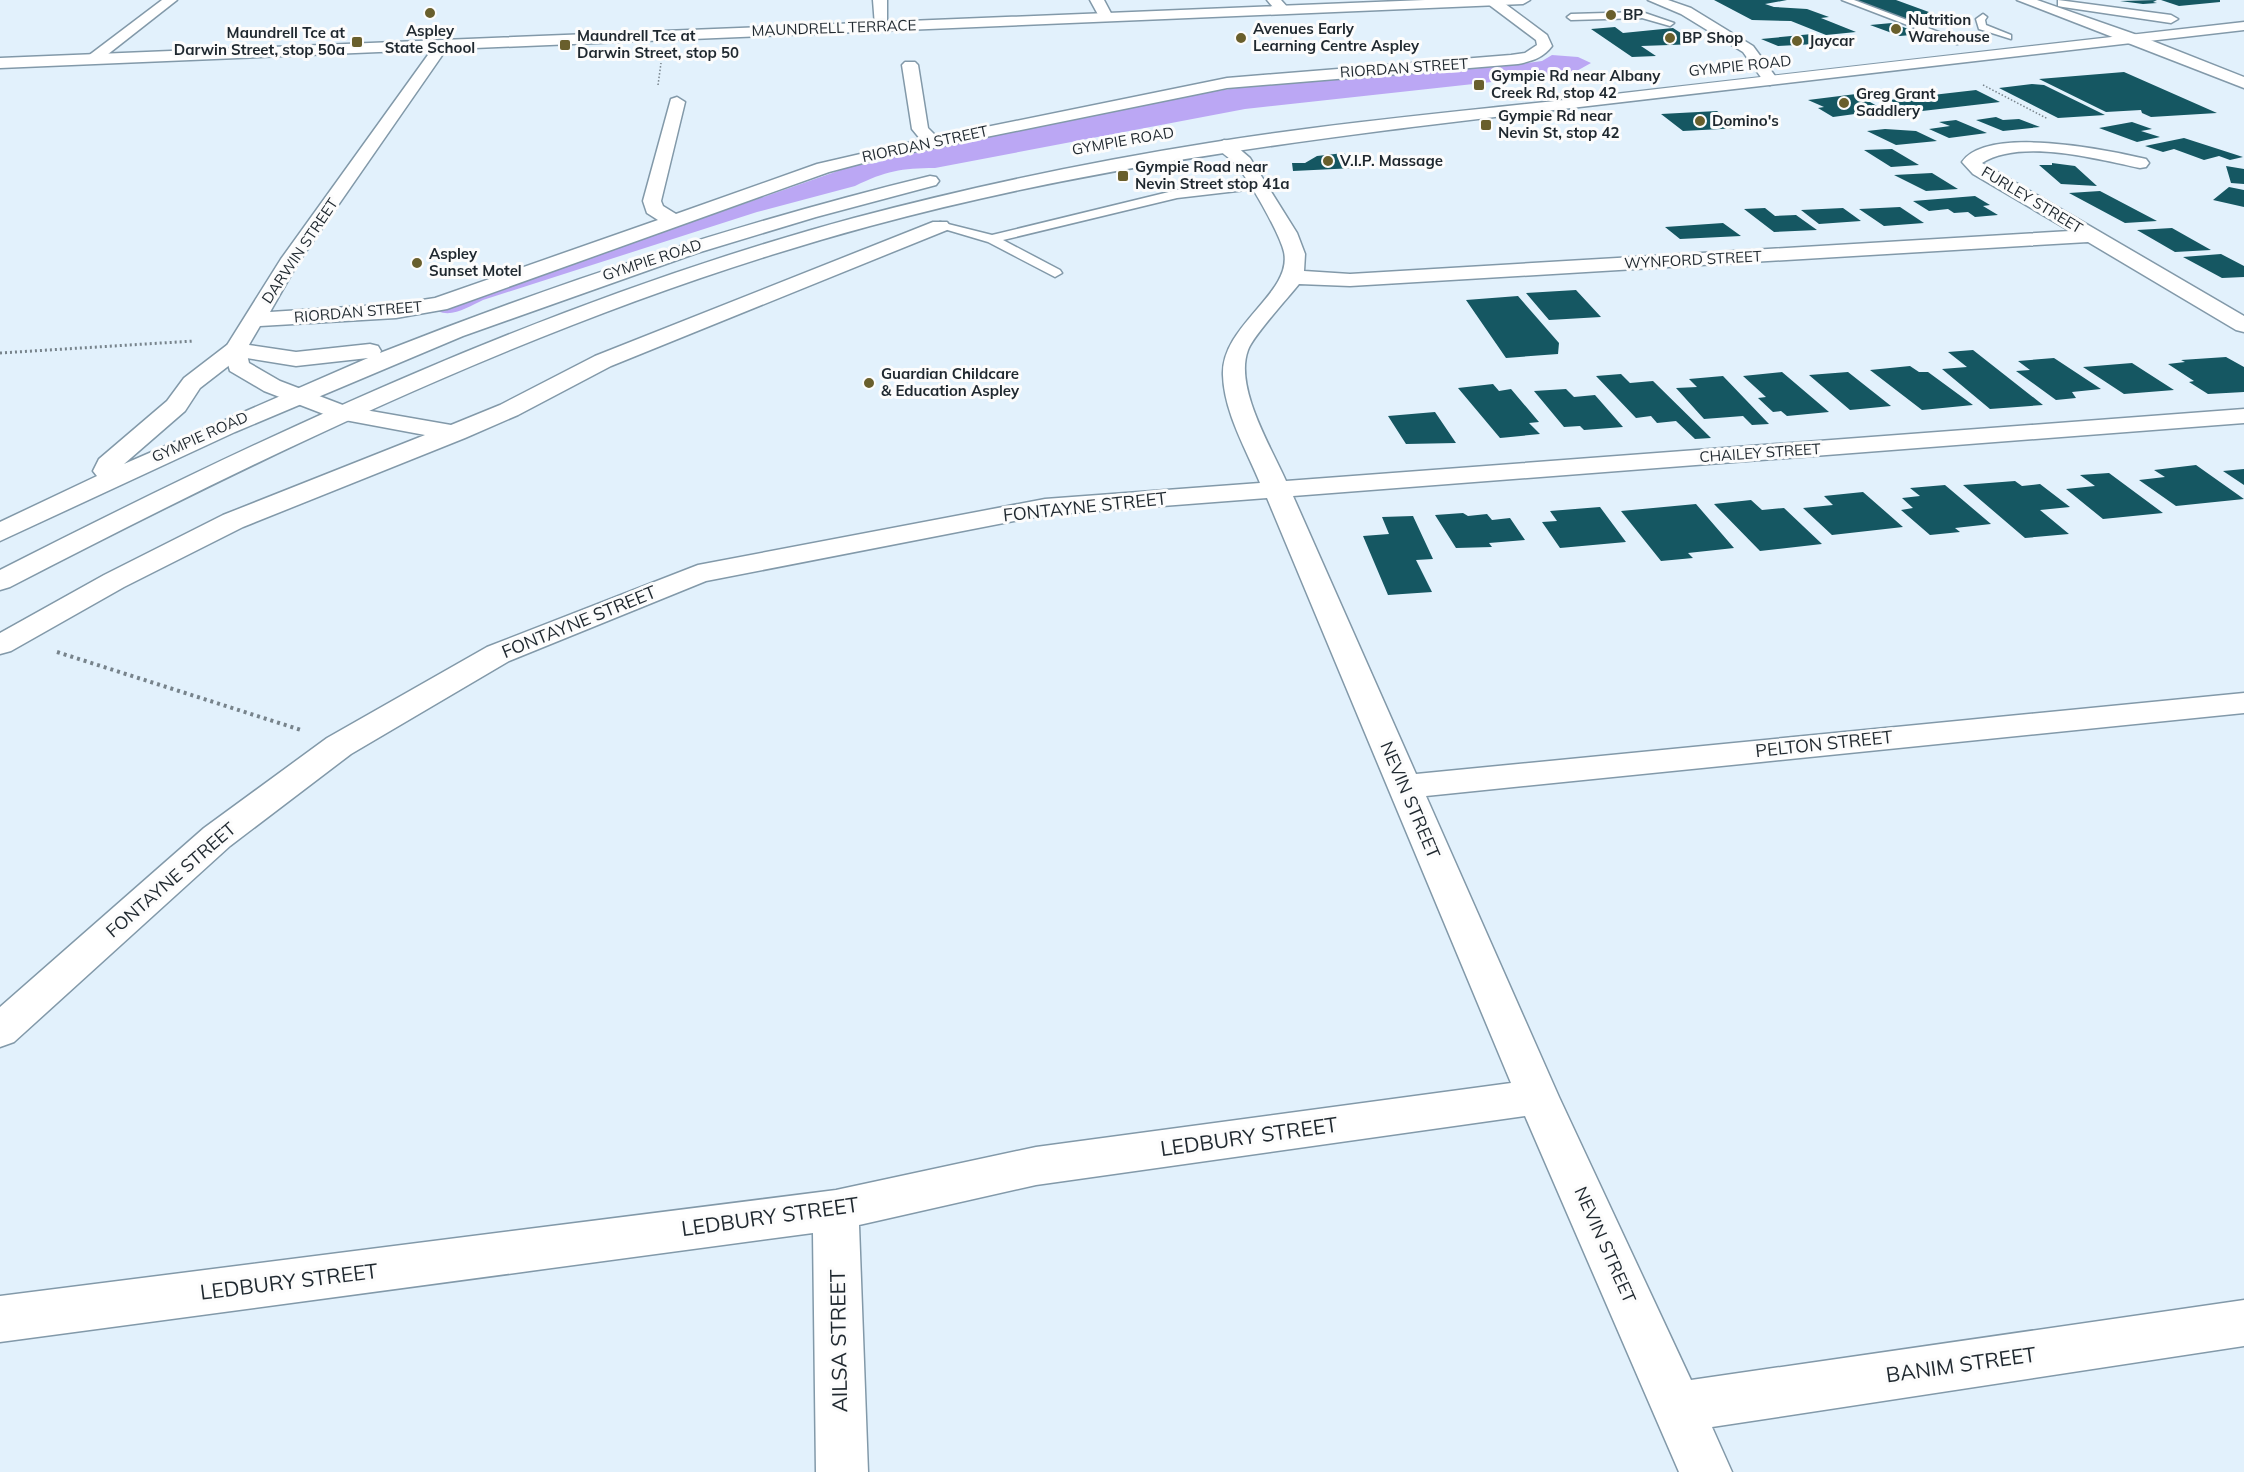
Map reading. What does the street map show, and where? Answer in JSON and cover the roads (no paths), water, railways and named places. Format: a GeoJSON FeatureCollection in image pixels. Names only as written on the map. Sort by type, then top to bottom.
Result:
{"type":"FeatureCollection","features":[{"type":"Feature","properties":{"kind":"main road"},"geometry":{"type":"LineString","coordinates":[[93,58],[170,0]]}},
{"type":"Feature","properties":{"kind":"main road"},"geometry":{"type":"LineString","coordinates":[[880,0],[882,26]]}},
{"type":"Feature","properties":{"kind":"main road"},"geometry":{"type":"LineString","coordinates":[[1097,0],[1106,17]]}},
{"type":"Feature","properties":{"kind":"main road","name":"MAUNDRELL TERRACE"},"geometry":{"type":"LineString","coordinates":[[0,63],[1106,17],[1279,5],[1523,0]]}},
{"type":"Feature","properties":{"kind":"main road"},"geometry":{"type":"LineString","coordinates":[[1655,0],[1683,5],[1748,49],[1761,64],[1770,80]]}},
{"type":"Feature","properties":{"kind":"main road"},"geometry":{"type":"LineString","coordinates":[[2024,0],[2135,39],[2244,83]]}},
{"type":"Feature","properties":{"kind":"main road","name":"RIORDAN STREET"},"geometry":{"type":"LineString","coordinates":[[252,320],[396,311],[439,304],[832,165],[933,142],[1227,83],[1499,61],[1531,56],[1543,49],[1545,46],[1542,38],[1493,1]]}},
{"type":"Feature","properties":{"kind":"main road"},"geometry":{"type":"LineString","coordinates":[[2059,1],[2176,19],[2064,31]]}},
{"type":"Feature","properties":{"kind":"main road"},"geometry":{"type":"LineString","coordinates":[[2059,1],[2244,74]]}},
{"type":"Feature","properties":{"kind":"main road","name":"GYMPIE ROAD"},"geometry":{"type":"LineString","coordinates":[[0,581],[202,478],[470,357],[589,310],[782,245],[973,193],[1100,166],[1224,145],[1369,126],[2244,26]]}},
{"type":"Feature","properties":{"kind":"main road"},"geometry":{"type":"LineString","coordinates":[[1928,46],[2013,36]]}},
{"type":"Feature","properties":{"kind":"main road","name":"DARWIN STREET"},"geometry":{"type":"LineString","coordinates":[[236,350],[252,320],[268,300],[288,263],[443,44]]}},
{"type":"Feature","properties":{"kind":"main road","name":"GYMPIE ROAD"},"geometry":{"type":"LineString","coordinates":[[1738,67],[1781,62]]}},
{"type":"Feature","properties":{"kind":"main road"},"geometry":{"type":"LineString","coordinates":[[910,65],[920,129],[933,142]]}},
{"type":"Feature","properties":{"kind":"main road"},"geometry":{"type":"LineString","coordinates":[[674,221],[654,209],[652,201],[677,102]]}},
{"type":"Feature","properties":{"kind":"main road"},"geometry":{"type":"LineString","coordinates":[[1351,114],[1369,126]]}},
{"type":"Feature","properties":{"kind":"main road"},"geometry":{"type":"LineString","coordinates":[[1224,145],[1238,155],[1287,233],[1295,254],[1293,277]]}},
{"type":"Feature","properties":{"kind":"main road","name":"FURLEY STREET"},"geometry":{"type":"LineString","coordinates":[[2139,163],[2079,151],[2043,147],[1992,151],[1977,155],[1971,162],[1979,170],[2244,325]]}},
{"type":"Feature","properties":{"kind":"main road","name":"GYMPIE ROAD"},"geometry":{"type":"LineString","coordinates":[[0,533],[104,482],[294,395],[409,347],[547,295],[691,246],[808,212],[949,176]]}},
{"type":"Feature","properties":{"kind":"main road"},"geometry":{"type":"LineString","coordinates":[[7,641],[114,581],[233,521],[457,433],[543,394],[592,366],[940,226]]}},
{"type":"Feature","properties":{"kind":"main road","name":"WYNFORD STREET"},"geometry":{"type":"LineString","coordinates":[[1293,277],[1362,279],[2093,236]]}},
{"type":"Feature","properties":{"kind":"main road","name":"NEVIN STREET"},"geometry":{"type":"LineString","coordinates":[[1293,277],[1237,349],[1234,373],[1237,398],[1538,1097],[1706,1472]]}},
{"type":"Feature","properties":{"kind":"main road"},"geometry":{"type":"LineString","coordinates":[[104,482],[108,464],[176,406],[192,383],[236,350],[296,359],[409,347]]}},
{"type":"Feature","properties":{"kind":"main road"},"geometry":{"type":"LineString","coordinates":[[236,350],[238,366],[246,373],[294,395],[343,413],[457,433]]}},
{"type":"Feature","properties":{"kind":"main road"},"geometry":{"type":"LineString","coordinates":[[343,413],[370,435],[402,454]]}},
{"type":"Feature","properties":{"kind":"main road","name":"CHAILEY STREET"},"geometry":{"type":"LineString","coordinates":[[1276,490],[2244,416]]}},
{"type":"Feature","properties":{"kind":"main road","name":"FONTAYNE STREET"},"geometry":{"type":"LineString","coordinates":[[0,1031],[217,837],[339,746],[498,654],[698,574],[1045,507],[1276,490]]}},
{"type":"Feature","properties":{"kind":"main road","name":"PELTON STREET"},"geometry":{"type":"LineString","coordinates":[[1405,787],[2244,703]]}},
{"type":"Feature","properties":{"kind":"main road","name":"LEDBURY STREET"},"geometry":{"type":"LineString","coordinates":[[0,1319],[836,1210],[1036,1166],[1538,1097]]}},
{"type":"Feature","properties":{"kind":"main road","name":"AILSA STREET"},"geometry":{"type":"LineString","coordinates":[[836,1210],[842,1472]]}},
{"type":"Feature","properties":{"kind":"main road","name":"BANIM STREET"},"geometry":{"type":"LineString","coordinates":[[1678,1407],[2244,1323]]}},
{"type":"Feature","properties":{"kind":"lane"},"geometry":{"type":"LineString","coordinates":[[1846,0],[1960,42]]}},
{"type":"Feature","properties":{"kind":"lane"},"geometry":{"type":"LineString","coordinates":[[1571,17],[1636,14],[1670,22]]}},
{"type":"Feature","properties":{"kind":"lane"},"geometry":{"type":"LineString","coordinates":[[1983,17],[1980,19],[1982,27],[2013,36]]}},
{"type":"Feature","properties":{"kind":"lane"},"geometry":{"type":"LineString","coordinates":[[992,239],[1177,194],[1259,186]]}},
{"type":"Feature","properties":{"kind":"lane"},"geometry":{"type":"LineString","coordinates":[[940,226],[992,239],[1055,273]]}},
{"type":"Feature","properties":{"kind":"place","name":"Aspley State School"},"geometry":{"type":"Point","coordinates":[430,13]}},
{"type":"Feature","properties":{"kind":"place","name":"BP"},"geometry":{"type":"Point","coordinates":[1611,15]}},
{"type":"Feature","properties":{"kind":"place","name":"Nutrition Warehouse"},"geometry":{"type":"Point","coordinates":[1896,29]}},
{"type":"Feature","properties":{"kind":"place","name":"Avenues Early Learning Centre Aspley"},"geometry":{"type":"Point","coordinates":[1241,38]}},
{"type":"Feature","properties":{"kind":"place","name":"BP Shop"},"geometry":{"type":"Point","coordinates":[1670,38]}},
{"type":"Feature","properties":{"kind":"place","name":"Jaycar"},"geometry":{"type":"Point","coordinates":[1797,41]}},
{"type":"Feature","properties":{"kind":"place","name":"Maundrell Tce at Darwin Street, stop 50a"},"geometry":{"type":"Point","coordinates":[357,42]}},
{"type":"Feature","properties":{"kind":"place","name":"Maundrell Tce at Darwin Street, stop 50"},"geometry":{"type":"Point","coordinates":[565,45]}},
{"type":"Feature","properties":{"kind":"place","name":"Gympie Rd near Albany Creek Rd, stop 42"},"geometry":{"type":"Point","coordinates":[1479,85]}},
{"type":"Feature","properties":{"kind":"place","name":"Greg Grant Saddlery"},"geometry":{"type":"Point","coordinates":[1844,103]}},
{"type":"Feature","properties":{"kind":"place","name":"Domino's"},"geometry":{"type":"Point","coordinates":[1700,121]}},
{"type":"Feature","properties":{"kind":"place","name":"Gympie Rd near Nevin St, stop 42"},"geometry":{"type":"Point","coordinates":[1486,125]}},
{"type":"Feature","properties":{"kind":"place","name":"V.I.P. Massage"},"geometry":{"type":"Point","coordinates":[1328,161]}},
{"type":"Feature","properties":{"kind":"place","name":"Gympie Road near Nevin Street stop 41a"},"geometry":{"type":"Point","coordinates":[1123,176]}},
{"type":"Feature","properties":{"kind":"place","name":"Aspley Sunset Motel"},"geometry":{"type":"Point","coordinates":[417,263]}},
{"type":"Feature","properties":{"kind":"place","name":"Guardian Childcare & Education Aspley"},"geometry":{"type":"Point","coordinates":[869,383]}}]}
